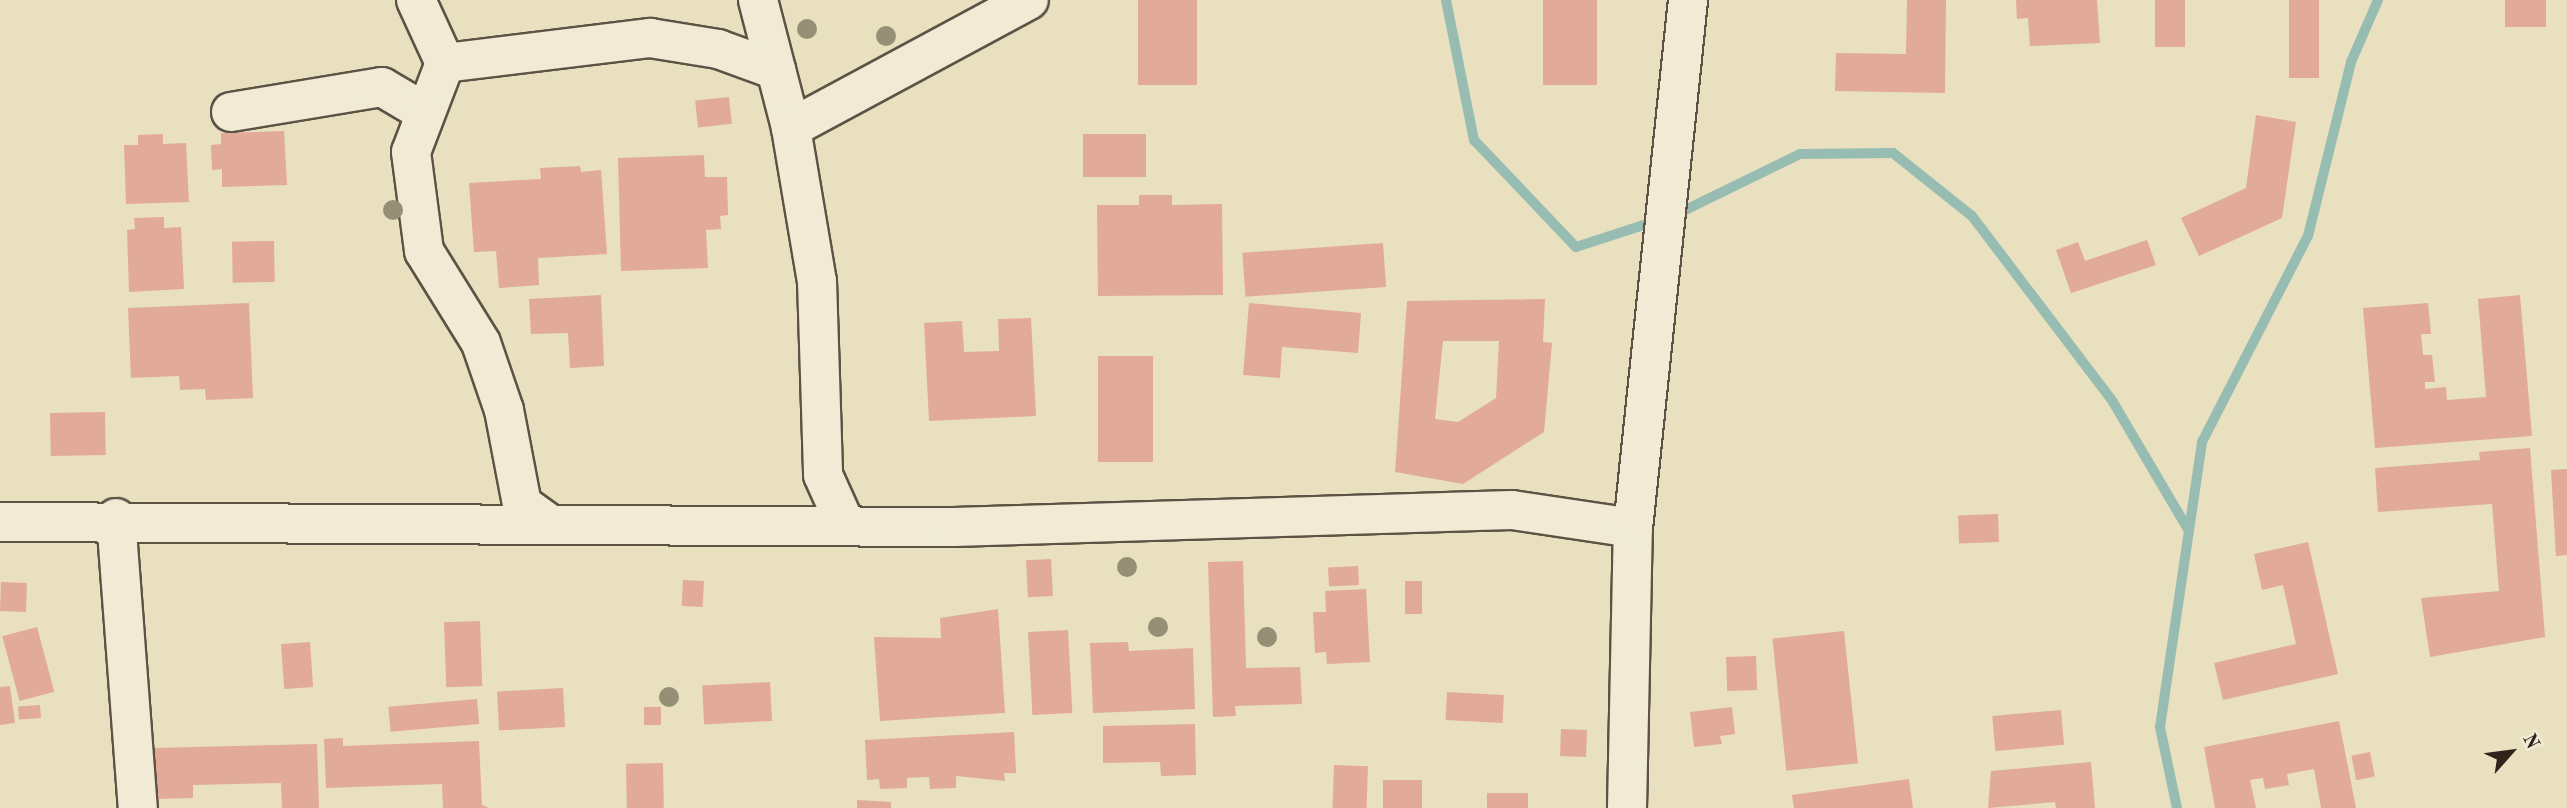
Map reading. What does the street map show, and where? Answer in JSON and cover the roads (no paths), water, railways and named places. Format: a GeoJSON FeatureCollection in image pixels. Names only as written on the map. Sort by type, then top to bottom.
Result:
{"type":"FeatureCollection","features":[{"type":"Feature","properties":{"kind":"street"},"geometry":{"type":"LineString","coordinates":[[416,0],[445,63],[411,152],[424,251],[481,343],[504,410],[522,504],[547,522]]}},
{"type":"Feature","properties":{"kind":"street"},"geometry":{"type":"LineString","coordinates":[[758,0],[792,128],[817,281],[823,475],[846,526]]}},
{"type":"Feature","properties":{"kind":"street"},"geometry":{"type":"LineString","coordinates":[[792,128],[1029,0]]}},
{"type":"Feature","properties":{"kind":"street"},"geometry":{"type":"LineString","coordinates":[[1627,808],[1633,528],[1688,0]]}},
{"type":"Feature","properties":{"kind":"street"},"geometry":{"type":"LineString","coordinates":[[445,63],[650,38],[718,49],[776,70]]}},
{"type":"Feature","properties":{"kind":"street"},"geometry":{"type":"LineString","coordinates":[[231,112],[382,87],[419,109],[423,120]]}},
{"type":"Feature","properties":{"kind":"street"},"geometry":{"type":"LineString","coordinates":[[0,522],[116,519],[846,526],[1512,510],[1633,528]]}},
{"type":"Feature","properties":{"kind":"street"},"geometry":{"type":"LineString","coordinates":[[116,519],[138,808]]}},
{"type":"Feature","properties":{"kind":"waterway"},"geometry":{"type":"LineString","coordinates":[[1446,0],[1474,140],[1576,247],[1656,221]]}},
{"type":"Feature","properties":{"kind":"waterway"},"geometry":{"type":"LineString","coordinates":[[2177,808],[2160,727],[2202,442],[2308,236],[2351,62],[2378,0]]}},
{"type":"Feature","properties":{"kind":"waterway"},"geometry":{"type":"LineString","coordinates":[[1675,215],[1800,154],[1893,153],[1972,216],[2113,402],[2189,531]]}}]}
